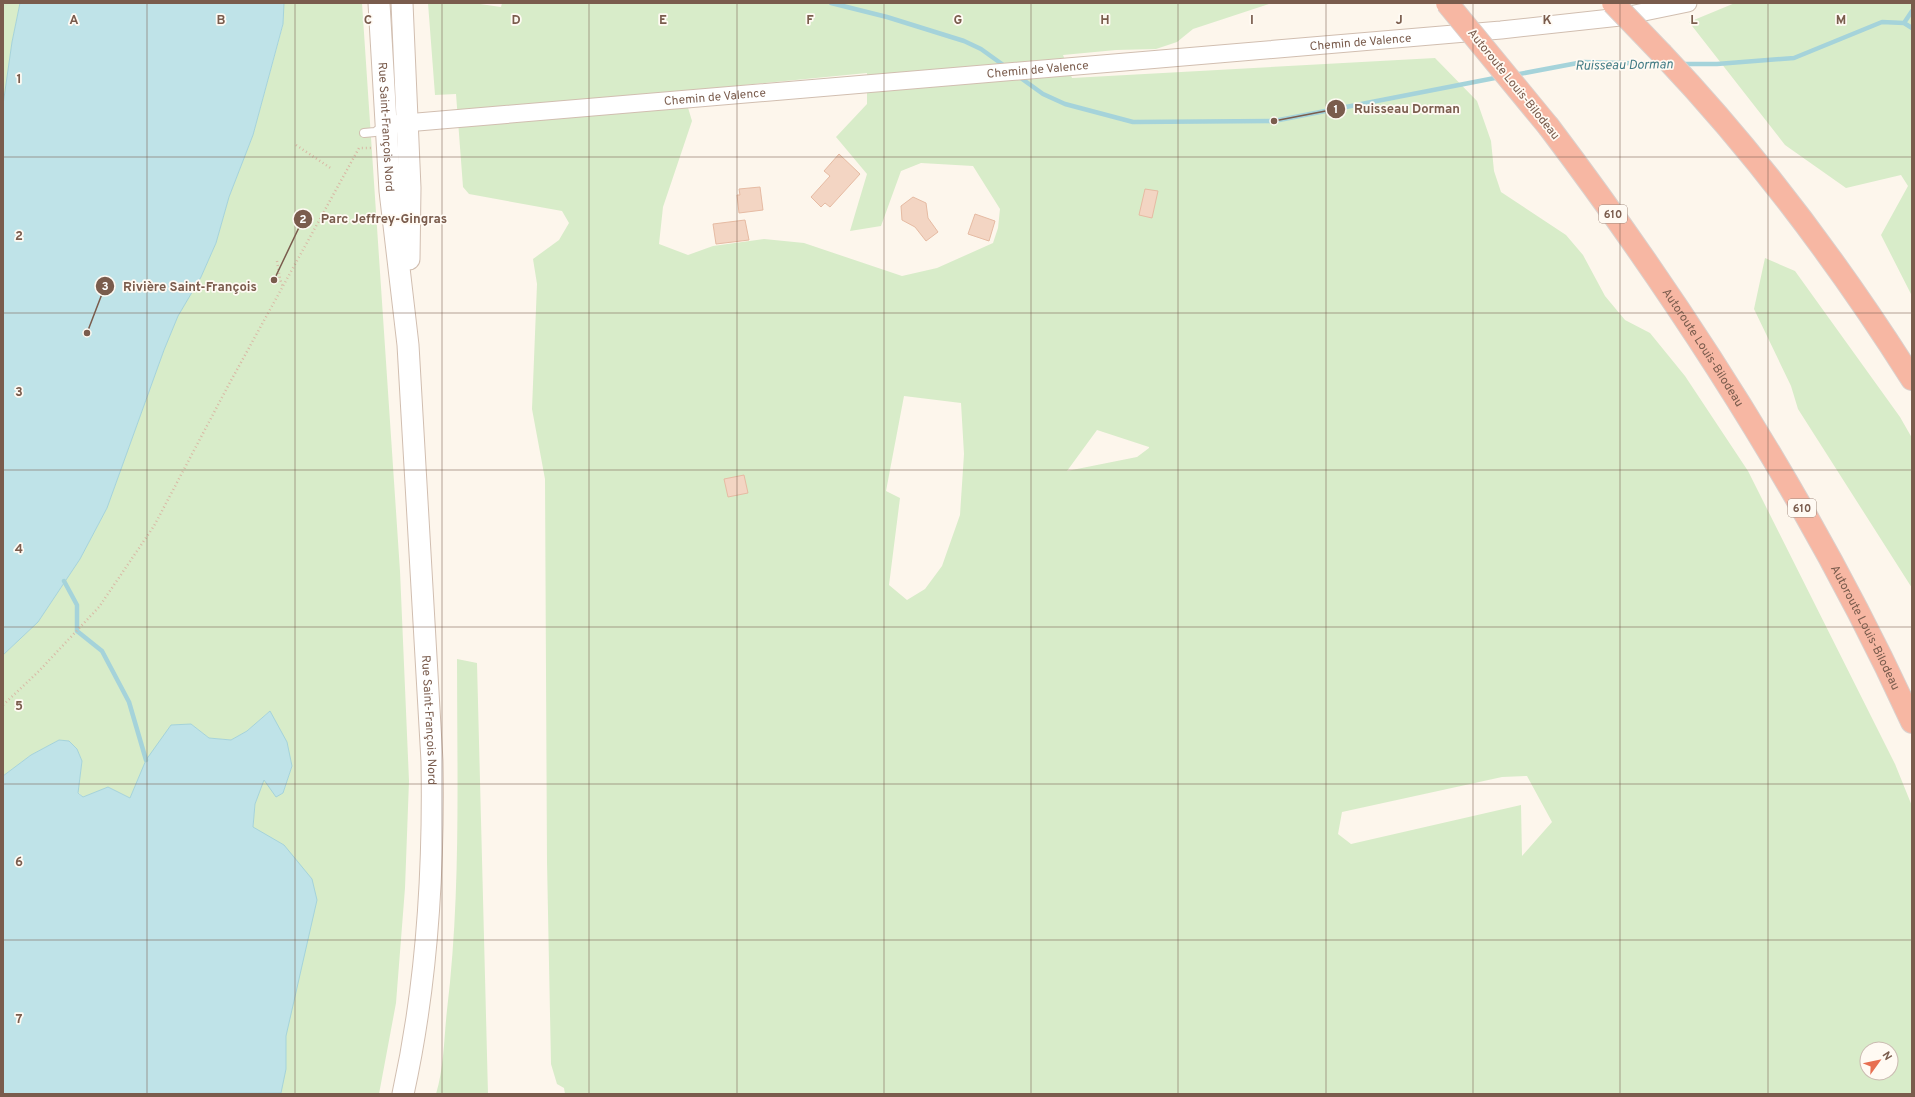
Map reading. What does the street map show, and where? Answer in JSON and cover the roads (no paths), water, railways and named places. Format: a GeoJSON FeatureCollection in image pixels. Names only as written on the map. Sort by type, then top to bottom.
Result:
{"type":"FeatureCollection","features":[{"type":"Feature","properties":{"kind":"highway","name":"Autoroute Louis-Bilodeau"},"geometry":{"type":"LineString","coordinates":[[1447,3],[1549,127],[1656,275],[1762,440],[1841,580],[1912,722]]}},
{"type":"Feature","properties":{"kind":"highway"},"geometry":{"type":"LineString","coordinates":[[1613,3],[1715,112],[1765,173],[1827,253],[1873,319],[1912,379]]}},
{"type":"Feature","properties":{"kind":"highway"},"geometry":{"type":"LineString","coordinates":[[1621,3],[1662,54]]}},
{"type":"Feature","properties":{"kind":"street","name":"Rue Saint-François Nord"},"geometry":{"type":"LineString","coordinates":[[379,3],[390,191],[408,346],[432,762],[433,822],[431,892],[416,1023],[403,1094]]}},
{"type":"Feature","properties":{"kind":"street","name":"Rue Saint-François Nord"},"geometry":{"type":"LineString","coordinates":[[402,3],[410,188],[408,346]]}},
{"type":"Feature","properties":{"kind":"street","name":"Chemin de Valence"},"geometry":{"type":"LineString","coordinates":[[386,124],[1561,24],[1620,17],[1688,3]]}},
{"type":"Feature","properties":{"kind":"lane"},"geometry":{"type":"LineString","coordinates":[[364,133],[375,132],[386,124]]}},
{"type":"Feature","properties":{"kind":"water"},"geometry":{"type":"Polygon","coordinates":[[[20,3],[284,3],[283,24],[253,135],[229,197],[216,243],[201,277],[178,316],[164,350],[107,508],[80,559],[38,622],[3,655],[3,105],[12,42],[20,3]]]}},
{"type":"Feature","properties":{"kind":"water"},"geometry":{"type":"Polygon","coordinates":[[[270,711],[287,742],[292,766],[283,793],[276,797],[264,780],[255,804],[253,827],[284,845],[312,879],[317,900],[286,1036],[286,1069],[281,1093],[3,1094],[3,776],[31,755],[59,740],[69,741],[77,749],[82,761],[78,793],[83,797],[108,787],[130,798],[146,760],[171,725],[191,724],[209,738],[231,740],[247,731],[270,711]]]}},
{"type":"Feature","properties":{"kind":"waterway","name":"Ruisseau Dorman"},"geometry":{"type":"LineString","coordinates":[[831,3],[887,17],[964,41],[981,49],[1006,67]]}},
{"type":"Feature","properties":{"kind":"waterway"},"geometry":{"type":"LineString","coordinates":[[1904,23],[1912,11]]}},
{"type":"Feature","properties":{"kind":"waterway","name":"Ruisseau Dorman"},"geometry":{"type":"LineString","coordinates":[[1680,64],[1717,64],[1794,58],[1882,22],[1904,23],[1912,28]]}},
{"type":"Feature","properties":{"kind":"waterway","name":"Ruisseau Dorman"},"geometry":{"type":"LineString","coordinates":[[1514,75],[1583,62],[1661,64]]}},
{"type":"Feature","properties":{"kind":"waterway","name":"Ruisseau Dorman"},"geometry":{"type":"LineString","coordinates":[[1018,76],[1043,94],[1065,104],[1133,122],[1274,121],[1500,77]]}},
{"type":"Feature","properties":{"kind":"waterway"},"geometry":{"type":"LineString","coordinates":[[64,581],[77,605],[77,631],[102,651],[129,702],[146,760]]}},
{"type":"Feature","properties":{"kind":"place","name":"Ruisseau Dorman"},"geometry":{"type":"Point","coordinates":[1274,121]}},
{"type":"Feature","properties":{"kind":"place","name":"Parc Jeffrey-Gingras"},"geometry":{"type":"Point","coordinates":[274,280]}},
{"type":"Feature","properties":{"kind":"place","name":"Rivière Saint-François"},"geometry":{"type":"Point","coordinates":[87,333]}}]}
